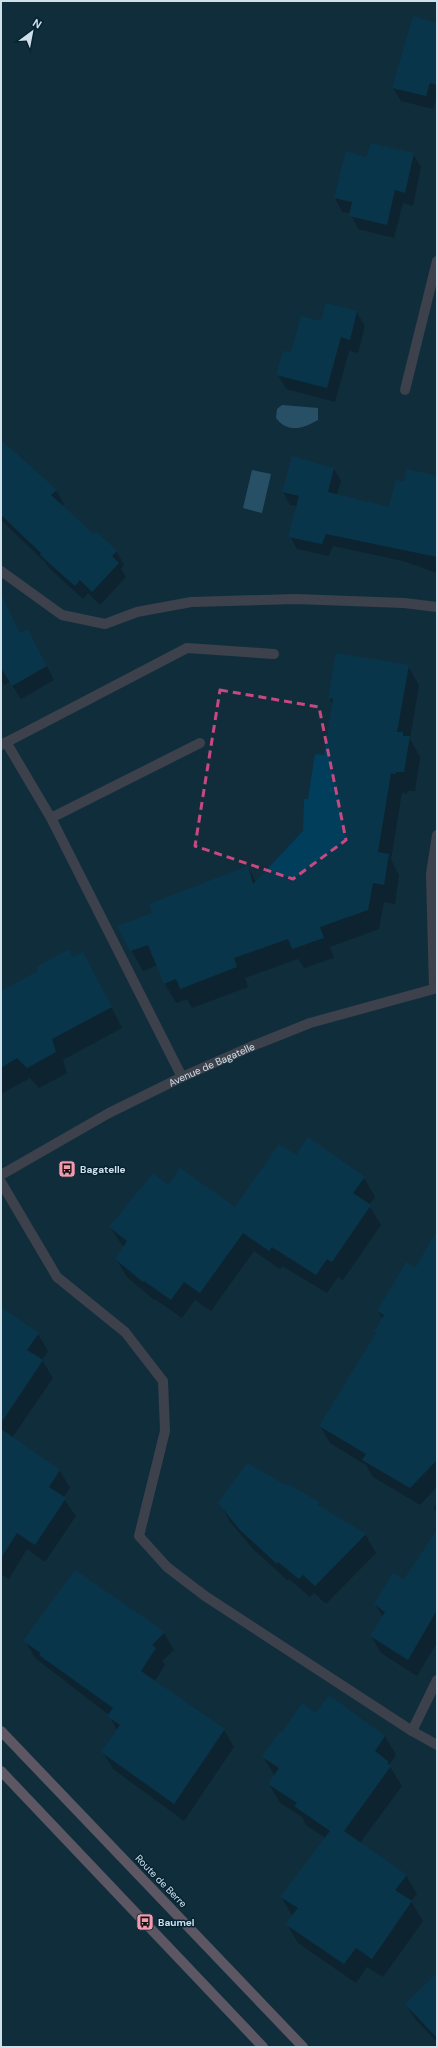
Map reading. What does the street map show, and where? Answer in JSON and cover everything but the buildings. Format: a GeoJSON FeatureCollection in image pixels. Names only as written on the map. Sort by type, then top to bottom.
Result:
{"type":"FeatureCollection","features":[{"type":"Feature","properties":{"kind":"main road","name":"Route de Berre"},"geometry":{"type":"LineString","coordinates":[[1,1732],[304,2047]]}},
{"type":"Feature","properties":{"kind":"main road"},"geometry":{"type":"LineString","coordinates":[[1,1771],[263,2047]]}},
{"type":"Feature","properties":{"kind":"street"},"geometry":{"type":"LineString","coordinates":[[405,390],[437,261]]}},
{"type":"Feature","properties":{"kind":"street"},"geometry":{"type":"LineString","coordinates":[[1,571],[62,615],[105,624],[137,612],[192,602],[294,599],[404,603],[437,607]]}},
{"type":"Feature","properties":{"kind":"street"},"geometry":{"type":"LineString","coordinates":[[182,1077],[52,818],[3,743],[187,648],[274,654]]}},
{"type":"Feature","properties":{"kind":"street"},"geometry":{"type":"LineString","coordinates":[[52,818],[200,743]]}},
{"type":"Feature","properties":{"kind":"street"},"geometry":{"type":"LineString","coordinates":[[436,988],[431,874],[437,835]]}},
{"type":"Feature","properties":{"kind":"street","name":"Avenue de Bagatelle"},"geometry":{"type":"LineString","coordinates":[[1,1175],[109,1112],[182,1077],[310,1023],[436,988]]}},
{"type":"Feature","properties":{"kind":"street"},"geometry":{"type":"LineString","coordinates":[[1,1182],[57,1277],[125,1332],[163,1381],[164,1431],[139,1536],[167,1567],[205,1596],[412,1731],[437,1745]]}},
{"type":"Feature","properties":{"kind":"street"},"geometry":{"type":"LineString","coordinates":[[412,1731],[437,1680]]}},
{"type":"Feature","properties":{"kind":"highlighted area"},"geometry":{"type":"Polygon","coordinates":[[[220,690],[319,707],[346,840],[293,879],[195,846],[220,690]]]}},
{"type":"Feature","properties":{"kind":"water"},"geometry":{"type":"Polygon","coordinates":[[[282,405],[318,408],[318,420],[302,427],[291,428],[286,426],[276,418],[277,409],[282,405]]]}},
{"type":"Feature","properties":{"kind":"water"},"geometry":{"type":"Polygon","coordinates":[[[252,470],[271,474],[262,513],[243,508],[252,470]]]}},
{"type":"Feature","properties":{"kind":"place","name":"Bagatelle"},"geometry":{"type":"Point","coordinates":[67,1169]}},
{"type":"Feature","properties":{"kind":"place","name":"Baumel"},"geometry":{"type":"Point","coordinates":[145,1922]}}]}
